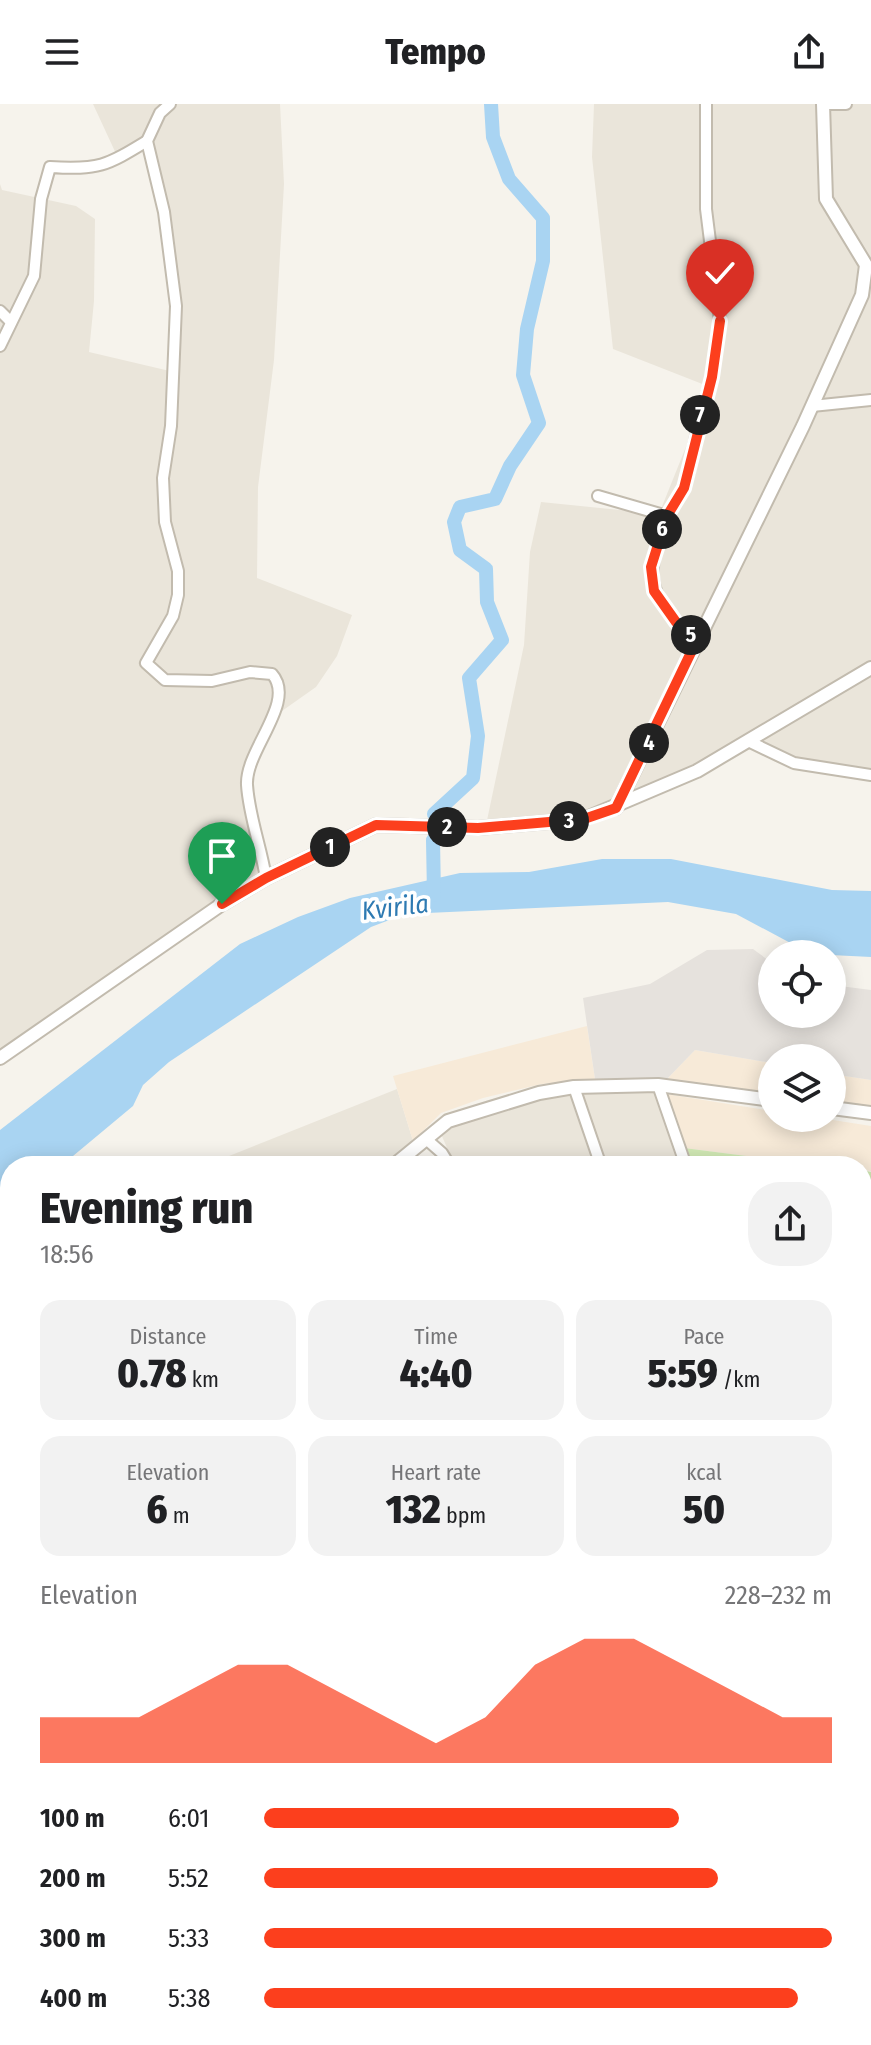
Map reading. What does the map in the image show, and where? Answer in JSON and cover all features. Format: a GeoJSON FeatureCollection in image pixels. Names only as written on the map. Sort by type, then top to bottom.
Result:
{"type":"FeatureCollection","features":[{"type":"Feature","properties":{"kind":"street"},"geometry":{"type":"LineString","coordinates":[[0,346],[34,276],[41,199],[50,167],[90,169],[111,163],[147,141],[160,113],[170,104]]}},
{"type":"Feature","properties":{"kind":"street"},"geometry":{"type":"LineString","coordinates":[[697,640],[676,622],[654,591],[651,567],[667,516],[687,479],[712,377],[720,321],[706,209],[706,104]]}},
{"type":"Feature","properties":{"kind":"street"},"geometry":{"type":"LineString","coordinates":[[616,808],[812,406],[862,295],[867,276],[866,265],[826,199],[825,104],[846,104]]}},
{"type":"Feature","properties":{"kind":"street"},"geometry":{"type":"LineString","coordinates":[[147,141],[164,212],[176,306],[171,426],[163,478],[165,522],[178,571],[173,616],[146,663],[165,680],[212,681],[260,672],[272,674],[277,679],[279,700],[249,765],[247,785],[266,878]]}},
{"type":"Feature","properties":{"kind":"street"},"geometry":{"type":"LineString","coordinates":[[0,311],[11,322]]}},
{"type":"Feature","properties":{"kind":"street"},"geometry":{"type":"LineString","coordinates":[[812,406],[871,400]]}},
{"type":"Feature","properties":{"kind":"street"},"geometry":{"type":"LineString","coordinates":[[598,496],[667,516]]}},
{"type":"Feature","properties":{"kind":"street"},"geometry":{"type":"LineString","coordinates":[[0,1058],[222,904],[266,878],[376,825],[478,828],[584,819],[697,771],[871,668]]}},
{"type":"Feature","properties":{"kind":"street"},"geometry":{"type":"LineString","coordinates":[[748,741],[794,763],[871,775]]}},
{"type":"Feature","properties":{"kind":"street"},"geometry":{"type":"LineString","coordinates":[[658,1085],[683,1156]]}},
{"type":"Feature","properties":{"kind":"street"},"geometry":{"type":"LineString","coordinates":[[405,1156],[448,1121],[490,1105],[574,1087],[658,1085],[758,1098]]}},
{"type":"Feature","properties":{"kind":"street"},"geometry":{"type":"LineString","coordinates":[[574,1087],[598,1156]]}},
{"type":"Feature","properties":{"kind":"street"},"geometry":{"type":"LineString","coordinates":[[846,1110],[871,1113]]}},
{"type":"Feature","properties":{"kind":"street"},"geometry":{"type":"LineString","coordinates":[[426,1139],[441,1156]]}},
{"type":"Feature","properties":{"kind":"shaded area"},"geometry":{"type":"Polygon","coordinates":[[[93,104],[280,104],[284,184],[274,360],[258,487],[257,578],[352,615],[337,656],[316,687],[272,718],[252,755],[249,800],[271,880],[0,1063],[0,184],[2,190],[76,206],[95,219],[94,301],[89,352],[174,372],[173,275],[147,144],[118,158],[93,104]]]}},
{"type":"Feature","properties":{"kind":"shaded area"},"geometry":{"type":"Polygon","coordinates":[[[594,104],[871,104],[871,778],[799,766],[754,741],[614,808],[535,822],[486,825],[524,645],[530,552],[541,502],[659,514],[710,387],[613,349],[592,157],[594,104]]]}},
{"type":"Feature","properties":{"kind":"shaded area"},"geometry":{"type":"Polygon","coordinates":[[[753,949],[758,953],[758,1028],[846,1028],[846,987],[871,990],[871,1080],[846,1076],[846,1044],[758,1044],[758,1061],[695,1050],[667,1079],[595,1079],[583,998],[650,984],[707,950],[753,949]]]}},
{"type":"Feature","properties":{"kind":"shaded area"},"geometry":{"type":"Polygon","coordinates":[[[587,1026],[595,1079],[542,1084],[483,1098],[441,1113],[413,1141],[393,1076],[587,1026]]]}},
{"type":"Feature","properties":{"kind":"shaded area"},"geometry":{"type":"Polygon","coordinates":[[[695,1050],[758,1061],[758,1094],[667,1079],[695,1050]]]}},
{"type":"Feature","properties":{"kind":"shaded area"},"geometry":{"type":"Polygon","coordinates":[[[846,1076],[871,1080],[871,1111],[846,1107],[846,1076]]]}},
{"type":"Feature","properties":{"kind":"shaded area"},"geometry":{"type":"Polygon","coordinates":[[[397,1089],[413,1141],[395,1156],[229,1156],[397,1089]]]}},
{"type":"Feature","properties":{"kind":"shaded area"},"geometry":{"type":"Polygon","coordinates":[[[658,1090],[681,1156],[604,1156],[583,1093],[658,1090]]]}},
{"type":"Feature","properties":{"kind":"shaded area"},"geometry":{"type":"Polygon","coordinates":[[[575,1093],[597,1156],[451,1156],[441,1134],[479,1112],[575,1093]]]}},
{"type":"Feature","properties":{"kind":"shaded area"},"geometry":{"type":"Polygon","coordinates":[[[666,1094],[758,1109],[758,1132],[846,1132],[846,1122],[871,1126],[871,1156],[746,1156],[684,1148],[666,1094]]]}},
{"type":"Feature","properties":{"kind":"green space"},"geometry":{"type":"Polygon","coordinates":[[[684,1148],[746,1156],[687,1156],[684,1148]]]}},
{"type":"Feature","properties":{"kind":"water","name":"Kvirila"},"geometry":{"type":"Polygon","coordinates":[[[602,859],[671,859],[832,890],[871,891],[871,957],[846,956],[846,940],[785,940],[736,914],[668,902],[405,914],[371,927],[169,1062],[143,1085],[133,1106],[73,1156],[0,1156],[0,1130],[240,944],[298,917],[350,898],[460,873],[529,872],[602,859]]]}},
{"type":"Feature","properties":{"kind":"waterway"},"geometry":{"type":"LineString","coordinates":[[434,814],[473,778],[478,736],[469,678],[502,640],[487,602],[486,569],[460,550],[454,522],[460,507],[495,499],[510,466],[539,423],[523,375],[527,329],[543,261],[543,218],[509,179],[493,137],[491,104]]}},
{"type":"Feature","properties":{"kind":"waterway","name":"Kvirila"},"geometry":{"type":"LineString","coordinates":[[433,840],[434,895]]}},
{"type":"Feature","properties":{"kind":"route"},"geometry":{"type":"LineString","coordinates":[[222,904],[266,878],[376,825],[478,828],[584,819],[616,808],[697,640],[676,622],[654,591],[651,567],[659,535],[684,488],[689,471],[712,377],[720,321]]}}]}
